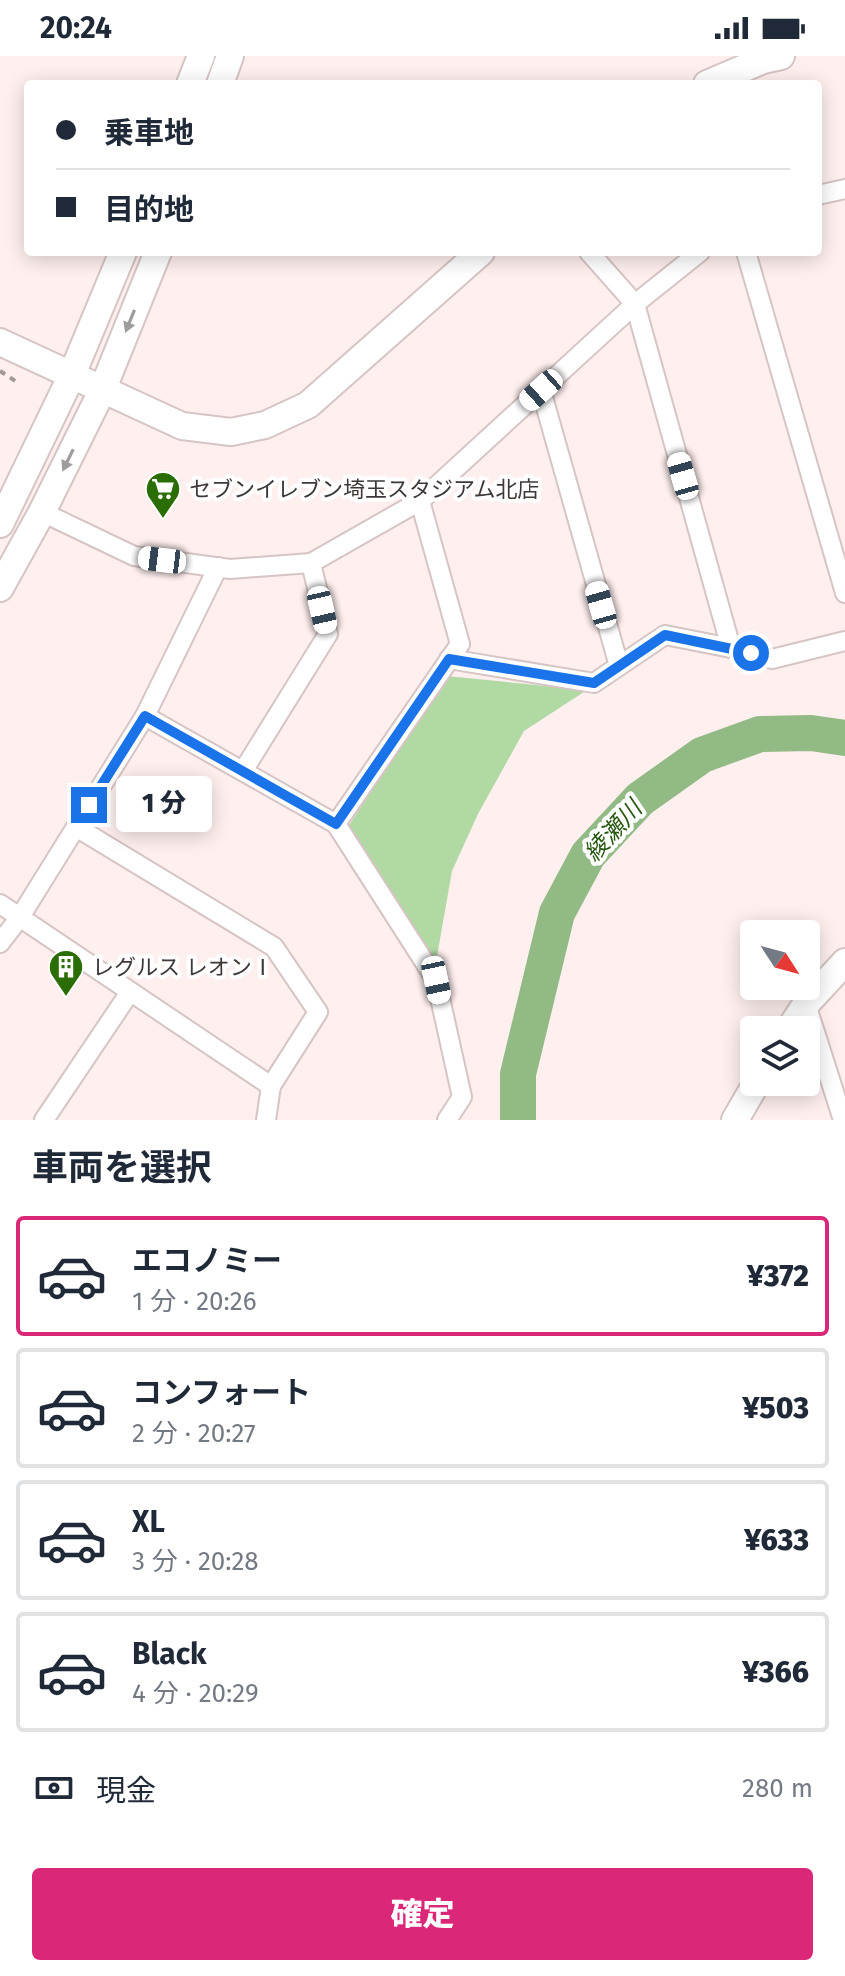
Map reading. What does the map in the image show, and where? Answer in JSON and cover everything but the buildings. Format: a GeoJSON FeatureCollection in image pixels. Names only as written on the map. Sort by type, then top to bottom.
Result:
{"type":"FeatureCollection","features":[{"type":"Feature","properties":{"kind":"street"},"geometry":{"type":"LineString","coordinates":[[192,80],[201,56]]}},
{"type":"Feature","properties":{"kind":"street"},"geometry":{"type":"LineString","coordinates":[[221,80],[230,56]]}},
{"type":"Feature","properties":{"kind":"street"},"geometry":{"type":"LineString","coordinates":[[716,80],[763,60],[781,56]]}},
{"type":"Feature","properties":{"kind":"street"},"geometry":{"type":"LineString","coordinates":[[822,194],[845,189]]}},
{"type":"Feature","properties":{"kind":"street"},"geometry":{"type":"LineString","coordinates":[[0,524],[71,377],[121,256]]}},
{"type":"Feature","properties":{"kind":"street"},"geometry":{"type":"LineString","coordinates":[[0,588],[102,391],[156,256]]}},
{"type":"Feature","properties":{"kind":"street"},"geometry":{"type":"LineString","coordinates":[[0,342],[182,426],[231,432],[265,425],[308,405],[476,256]]}},
{"type":"Feature","properties":{"kind":"street"},"geometry":{"type":"LineString","coordinates":[[593,256],[635,304],[731,648]]}},
{"type":"Feature","properties":{"kind":"street"},"geometry":{"type":"LineString","coordinates":[[42,512],[134,556],[230,569],[311,563],[420,501],[635,304],[695,256]]}},
{"type":"Feature","properties":{"kind":"street"},"geometry":{"type":"LineString","coordinates":[[747,256],[845,593]]}},
{"type":"Feature","properties":{"kind":"street"},"geometry":{"type":"LineString","coordinates":[[541,390],[619,666]]}},
{"type":"Feature","properties":{"kind":"street"},"geometry":{"type":"LineString","coordinates":[[336,824],[460,644],[420,501]]}},
{"type":"Feature","properties":{"kind":"street"},"geometry":{"type":"LineString","coordinates":[[243,771],[328,634],[311,563]]}},
{"type":"Feature","properties":{"kind":"street"},"geometry":{"type":"LineString","coordinates":[[0,943],[20,917],[145,716],[218,567]]}},
{"type":"Feature","properties":{"kind":"street"},"geometry":{"type":"LineString","coordinates":[[449,659],[594,683],[665,635],[772,659],[845,641]]}},
{"type":"Feature","properties":{"kind":"street"},"geometry":{"type":"LineString","coordinates":[[145,716],[336,824],[436,980],[462,1097],[447,1120]]}},
{"type":"Feature","properties":{"kind":"street"},"geometry":{"type":"LineString","coordinates":[[76,827],[274,947],[318,1012],[271,1086],[266,1120]]}},
{"type":"Feature","properties":{"kind":"street"},"geometry":{"type":"LineString","coordinates":[[0,904],[271,1086]]}},
{"type":"Feature","properties":{"kind":"street"},"geometry":{"type":"LineString","coordinates":[[798,1016],[845,962]]}},
{"type":"Feature","properties":{"kind":"street"},"geometry":{"type":"LineString","coordinates":[[44,1120],[130,992]]}},
{"type":"Feature","properties":{"kind":"street"},"geometry":{"type":"LineString","coordinates":[[806,1004],[843,1120]]}},
{"type":"Feature","properties":{"kind":"street"},"geometry":{"type":"LineString","coordinates":[[735,1120],[749,1096]]}},
{"type":"Feature","properties":{"kind":"path"},"geometry":{"type":"LineString","coordinates":[[0,371],[20,384]]}},
{"type":"Feature","properties":{"kind":"green space"},"geometry":{"type":"Polygon","coordinates":[[[446,676],[587,690],[524,731],[478,814],[452,871],[436,962],[348,827],[446,676]]]}},
{"type":"Feature","properties":{"kind":"waterway","name":"綾瀬川"},"geometry":{"type":"LineString","coordinates":[[518,1120],[518,1074],[557,913],[588,855],[640,799],[702,755],[760,734],[811,733],[845,738]]}},
{"type":"Feature","properties":{"kind":"place","name":"セブンイレブン埼玉スタジアム北店"},"geometry":{"type":"Point","coordinates":[163,520]}},
{"type":"Feature","properties":{"kind":"place","name":"レグルス レオンⅠ"},"geometry":{"type":"Point","coordinates":[66,998]}},
{"type":"Feature","properties":{"kind":"route"},"geometry":{"type":"LineString","coordinates":[[89,805],[145,716],[336,824],[449,659],[594,683],[665,635],[751,653]]}}]}
